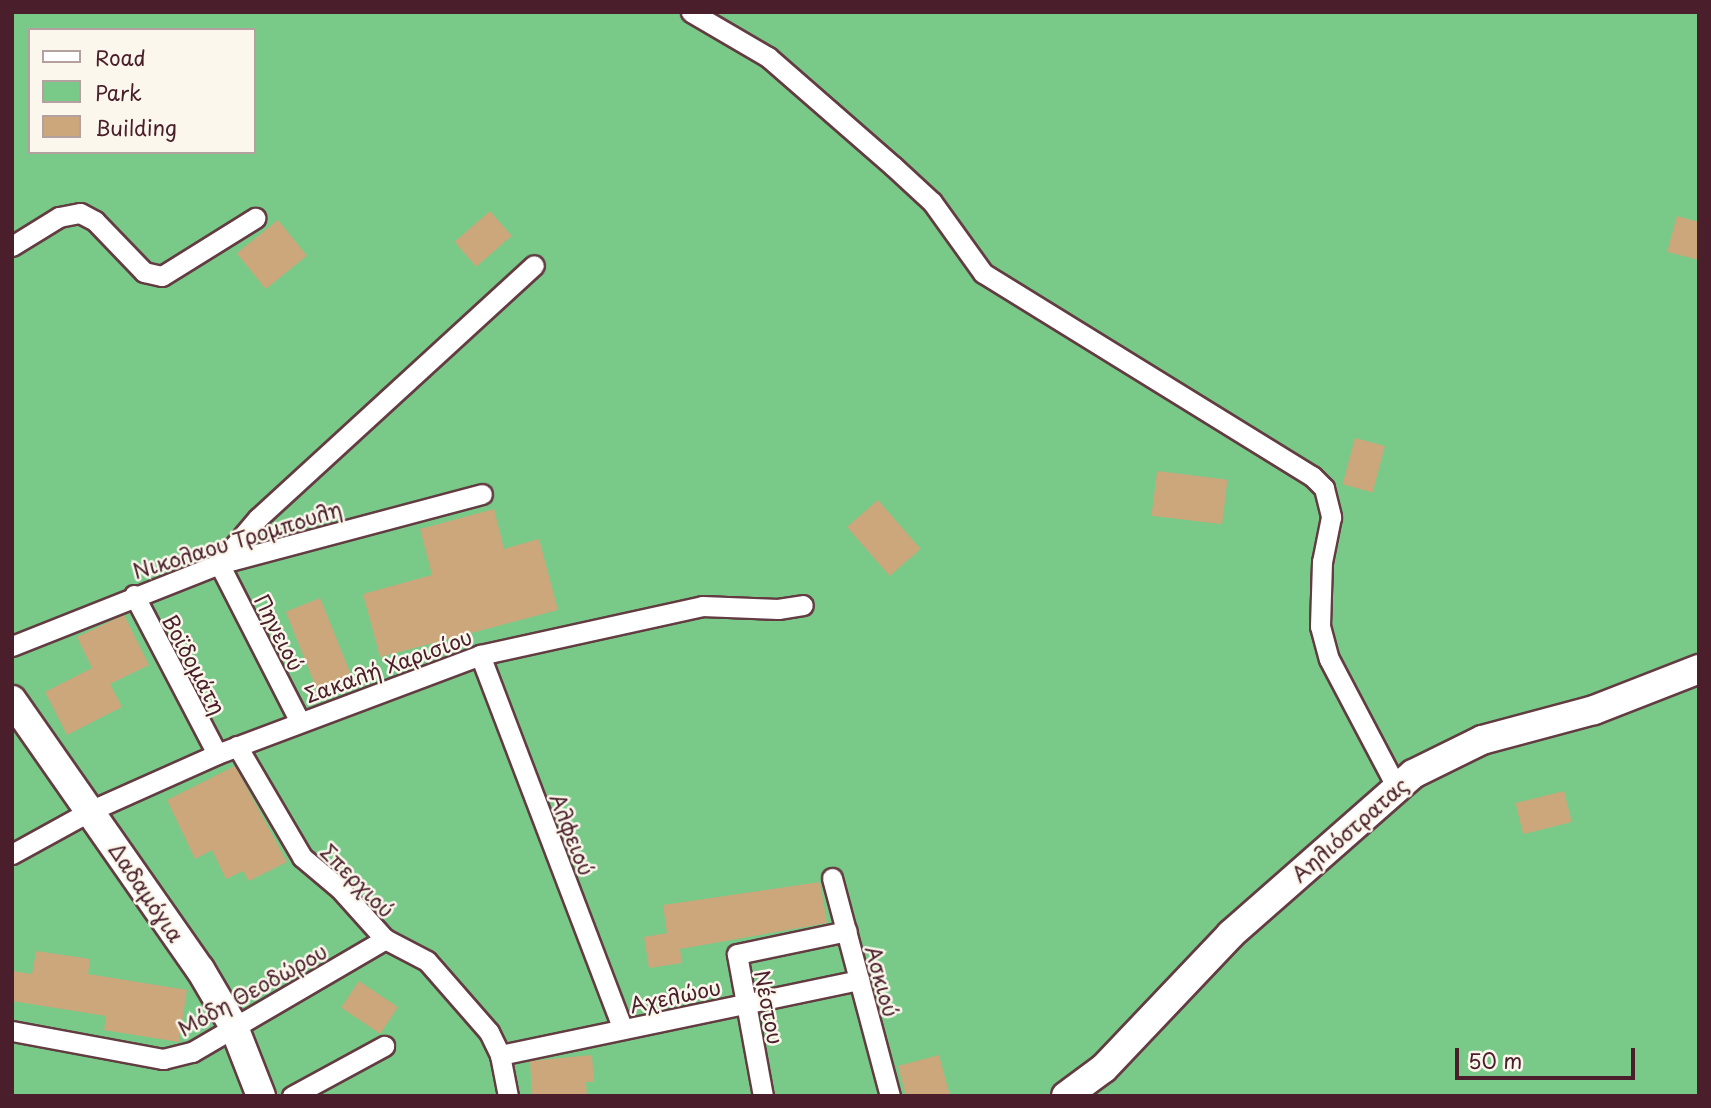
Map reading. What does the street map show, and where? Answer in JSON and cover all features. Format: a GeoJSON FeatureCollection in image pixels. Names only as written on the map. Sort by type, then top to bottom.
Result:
{"type":"FeatureCollection","features":[{"type":"Feature","properties":{"kind":"street"},"geometry":{"type":"LineString","coordinates":[[691,12],[768,57],[893,166],[932,202],[983,273],[1312,476],[1324,488],[1331,517],[1322,562],[1320,626],[1329,659],[1396,786]]}},
{"type":"Feature","properties":{"kind":"street"},"geometry":{"type":"LineString","coordinates":[[12,246],[59,217],[80,213],[95,221],[144,272],[162,276],[255,218]]}},
{"type":"Feature","properties":{"kind":"street"},"geometry":{"type":"LineString","coordinates":[[219,564],[258,518],[534,265]]}},
{"type":"Feature","properties":{"kind":"street","name":"Νικολαου Τρομπουλη"},"geometry":{"type":"LineString","coordinates":[[12,646],[134,595],[219,564],[482,494]]}},
{"type":"Feature","properties":{"kind":"street","name":"Πηνειού"},"geometry":{"type":"LineString","coordinates":[[219,564],[300,722]]}},
{"type":"Feature","properties":{"kind":"street","name":"Βοϊδομάτη"},"geometry":{"type":"LineString","coordinates":[[134,595],[217,754]]}},
{"type":"Feature","properties":{"kind":"street","name":"Σακαλή Χαρισίου"},"geometry":{"type":"LineString","coordinates":[[12,854],[92,810],[217,754],[480,655],[702,606],[778,609],[803,605]]}},
{"type":"Feature","properties":{"kind":"street","name":"Αλφειού"},"geometry":{"type":"LineString","coordinates":[[480,655],[623,1029]]}},
{"type":"Feature","properties":{"kind":"street","name":"Αηλιόστρατας"},"geometry":{"type":"LineString","coordinates":[[1066,1096],[1104,1068],[1231,934],[1396,786],[1482,740],[1594,710],[1699,669]]}},
{"type":"Feature","properties":{"kind":"street","name":"Δαδαμόγια"},"geometry":{"type":"LineString","coordinates":[[12,700],[92,810],[234,1027],[261,1096]]}},
{"type":"Feature","properties":{"kind":"street","name":"Σπερχιού"},"geometry":{"type":"LineString","coordinates":[[237,746],[302,857],[339,888],[385,939],[427,961],[489,1032],[500,1055],[508,1096]]}},
{"type":"Feature","properties":{"kind":"street","name":"Ασκιού"},"geometry":{"type":"LineString","coordinates":[[832,878],[890,1096]]}},
{"type":"Feature","properties":{"kind":"street","name":"Νέστου"},"geometry":{"type":"LineString","coordinates":[[764,1096],[737,954],[846,931]]}},
{"type":"Feature","properties":{"kind":"street","name":"Μόδη Θεοδώρου"},"geometry":{"type":"LineString","coordinates":[[12,1031],[163,1059],[192,1052],[385,939]]}},
{"type":"Feature","properties":{"kind":"street","name":"Αχελώου"},"geometry":{"type":"LineString","coordinates":[[500,1055],[859,980]]}},
{"type":"Feature","properties":{"kind":"street"},"geometry":{"type":"LineString","coordinates":[[292,1096],[384,1046]]}},
{"type":"Feature","properties":{"kind":"green space"},"geometry":{"type":"Polygon","coordinates":[[[12,12],[1699,12],[1699,1096],[12,1096],[12,12]]]}},
{"type":"Feature","properties":{"kind":"building"},"geometry":{"type":"Polygon","coordinates":[[[490,211],[512,236],[476,267],[455,242],[490,211]]]}},
{"type":"Feature","properties":{"kind":"building"},"geometry":{"type":"Polygon","coordinates":[[[1677,216],[1699,222],[1699,260],[1667,252],[1677,216]]]}},
{"type":"Feature","properties":{"kind":"building"},"geometry":{"type":"Polygon","coordinates":[[[278,220],[307,256],[266,289],[237,253],[278,220]]]}},
{"type":"Feature","properties":{"kind":"building"},"geometry":{"type":"Polygon","coordinates":[[[1355,438],[1385,446],[1373,492],[1343,484],[1355,438]]]}},
{"type":"Feature","properties":{"kind":"building"},"geometry":{"type":"Polygon","coordinates":[[[1157,471],[1227,480],[1222,524],[1152,516],[1157,471]]]}},
{"type":"Feature","properties":{"kind":"building"},"geometry":{"type":"Polygon","coordinates":[[[878,500],[921,549],[890,576],[847,527],[878,500]]]}},
{"type":"Feature","properties":{"kind":"building"},"geometry":{"type":"Polygon","coordinates":[[[494,509],[504,549],[539,539],[558,610],[380,657],[363,594],[432,575],[420,529],[494,509]]]}},
{"type":"Feature","properties":{"kind":"building"},"geometry":{"type":"Polygon","coordinates":[[[320,598],[353,681],[319,694],[286,612],[320,598]]]}},
{"type":"Feature","properties":{"kind":"building"},"geometry":{"type":"Polygon","coordinates":[[[124,615],[149,665],[110,684],[122,707],[67,735],[45,692],[92,668],[77,637],[124,615]]]}},
{"type":"Feature","properties":{"kind":"building"},"geometry":{"type":"Polygon","coordinates":[[[235,766],[287,862],[249,881],[243,871],[226,879],[212,850],[195,859],[167,800],[235,766]]]}},
{"type":"Feature","properties":{"kind":"building"},"geometry":{"type":"Polygon","coordinates":[[[1564,791],[1572,822],[1523,834],[1515,803],[1564,791]]]}},
{"type":"Feature","properties":{"kind":"building"},"geometry":{"type":"Polygon","coordinates":[[[820,882],[827,923],[680,949],[682,963],[649,968],[644,937],[667,933],[663,905],[820,882]]]}},
{"type":"Feature","properties":{"kind":"building"},"geometry":{"type":"Polygon","coordinates":[[[36,951],[90,959],[88,974],[187,990],[179,1042],[104,1030],[106,1016],[12,1001],[12,971],[32,974],[36,951]]]}},
{"type":"Feature","properties":{"kind":"building"},"geometry":{"type":"Polygon","coordinates":[[[359,981],[398,1007],[380,1034],[341,1008],[359,981]]]}},
{"type":"Feature","properties":{"kind":"building"},"geometry":{"type":"Polygon","coordinates":[[[592,1055],[594,1082],[586,1082],[587,1096],[532,1096],[530,1061],[592,1055]]]}},
{"type":"Feature","properties":{"kind":"building"},"geometry":{"type":"Polygon","coordinates":[[[939,1055],[950,1096],[906,1096],[898,1066],[939,1055]]]}}]}
